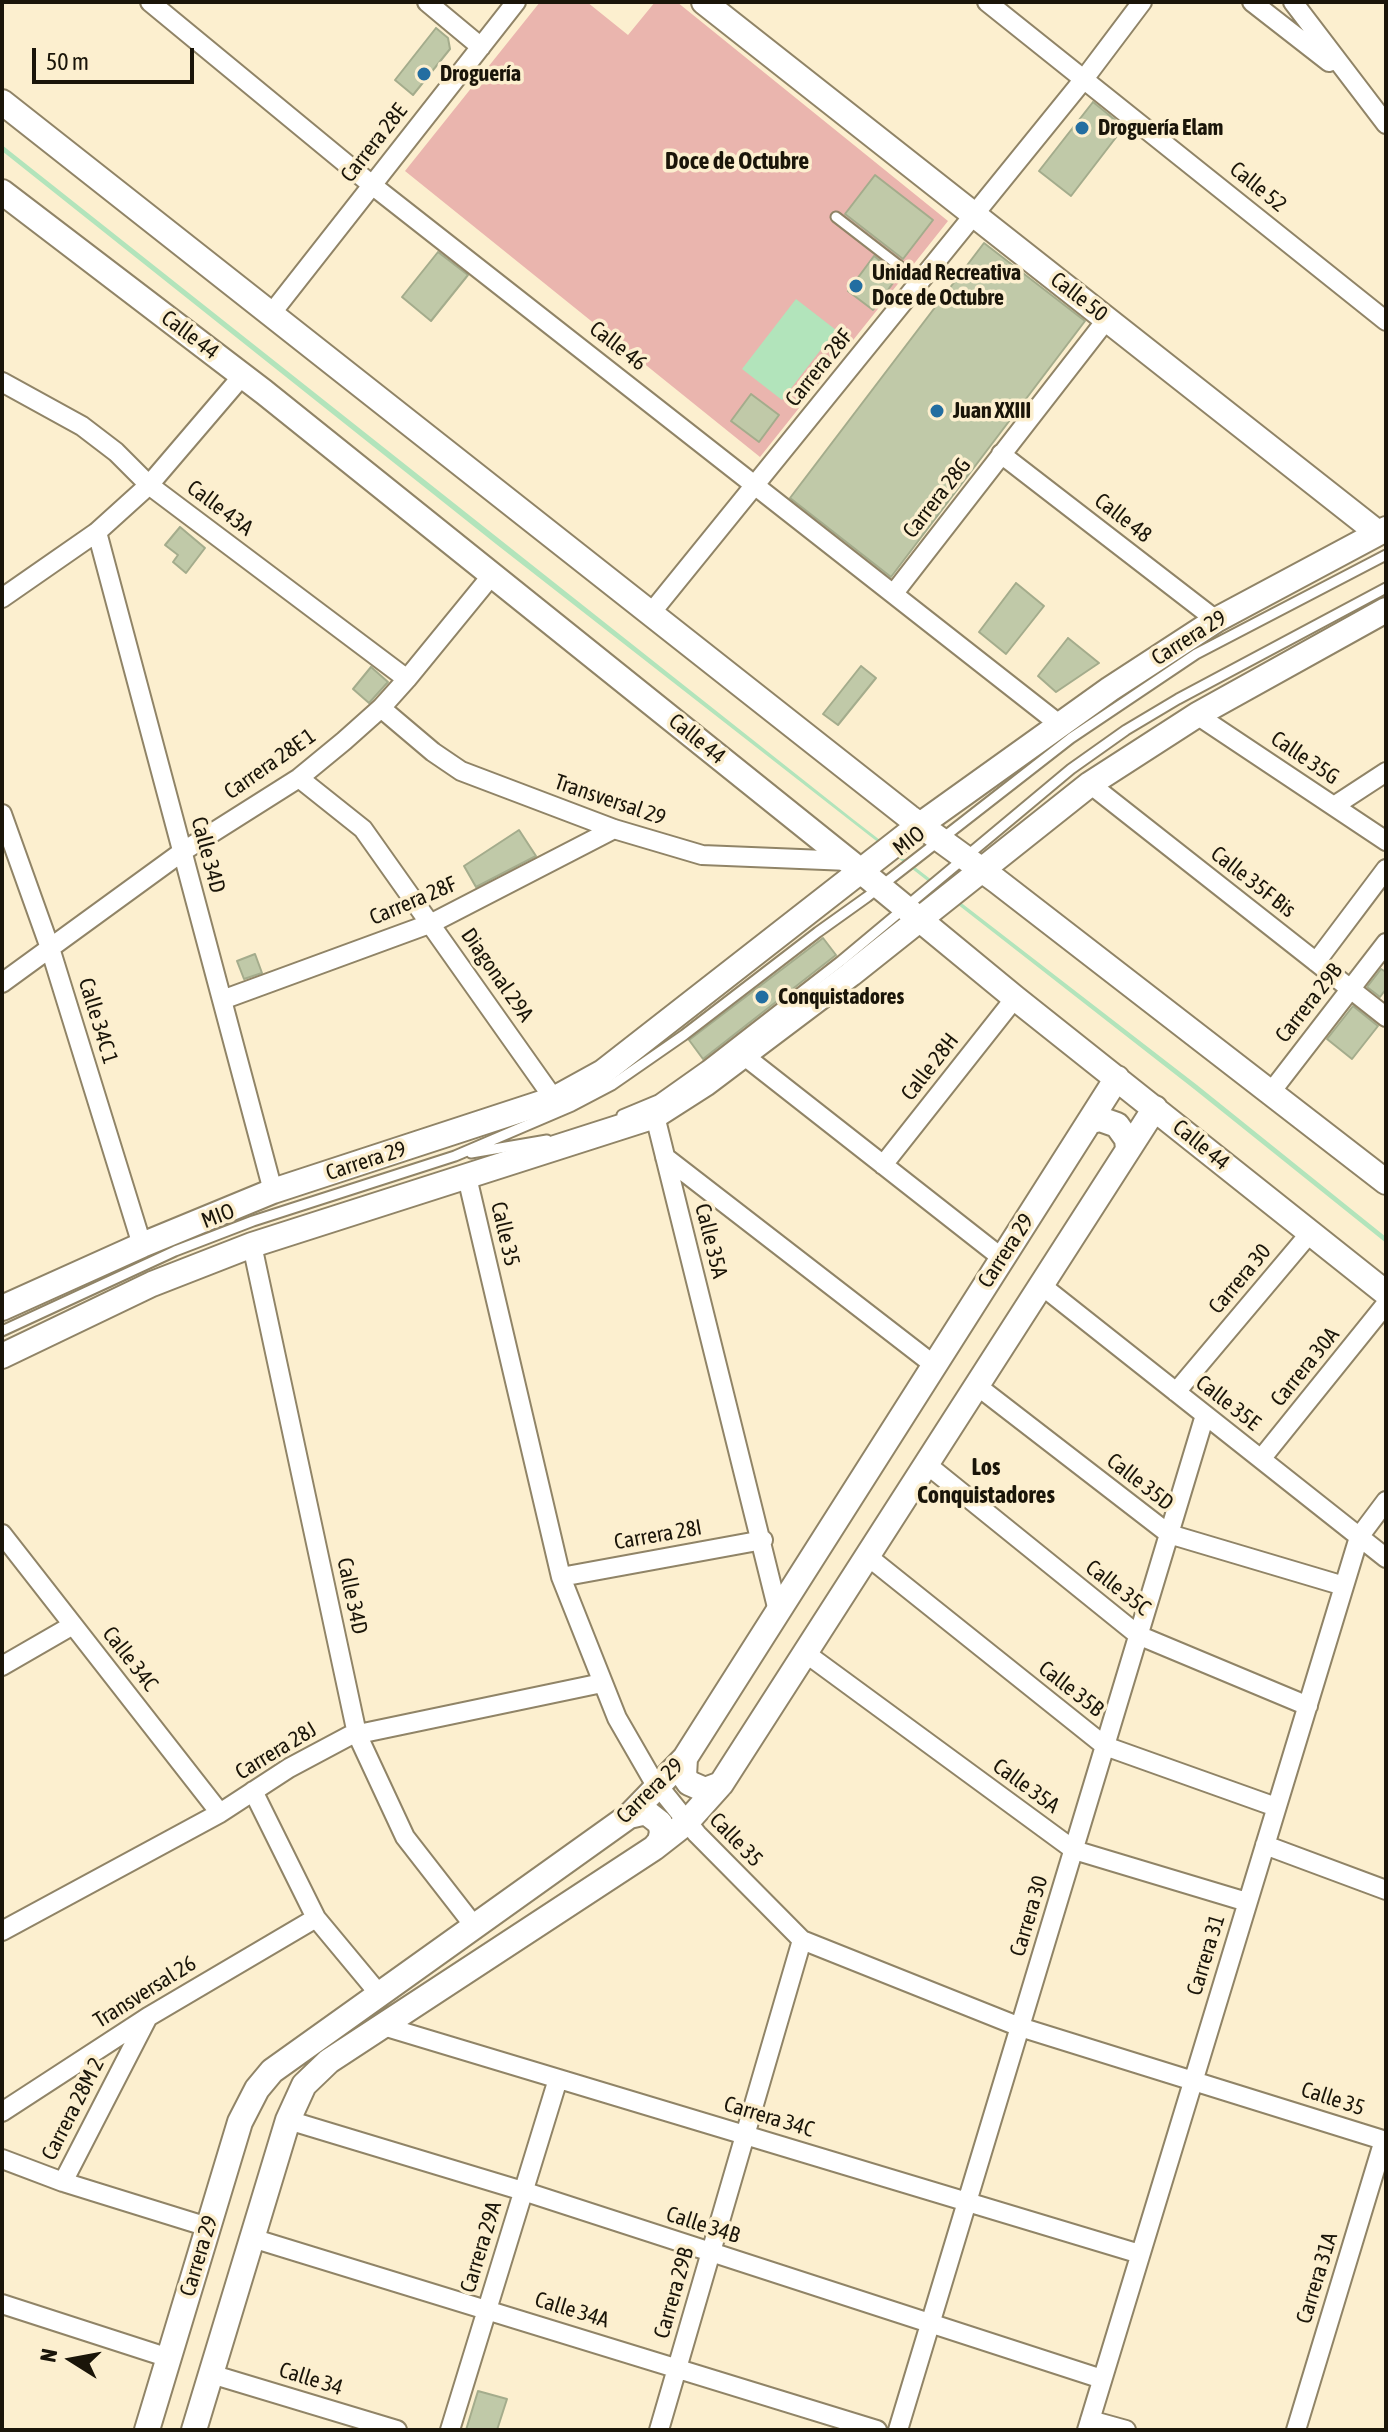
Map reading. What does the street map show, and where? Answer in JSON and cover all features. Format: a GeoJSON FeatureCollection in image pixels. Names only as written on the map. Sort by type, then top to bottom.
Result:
{"type":"FeatureCollection","features":[{"type":"Feature","properties":{"kind":"main road","name":"Calle 50"},"geometry":{"type":"LineString","coordinates":[[704,2],[1383,539]]}},
{"type":"Feature","properties":{"kind":"main road"},"geometry":{"type":"LineString","coordinates":[[2,102],[651,613],[916,827],[1271,1092],[1386,1182]]}},
{"type":"Feature","properties":{"kind":"main road","name":"Calle 44"},"geometry":{"type":"LineString","coordinates":[[2,192],[243,375],[883,884],[1015,998],[1386,1293]]}},
{"type":"Feature","properties":{"kind":"main road","name":"Carrera 29"},"geometry":{"type":"LineString","coordinates":[[2,1308],[273,1191],[554,1099],[603,1072],[858,865],[1059,724],[1216,620],[1383,539]]}},
{"type":"Feature","properties":{"kind":"main road","name":"Carrera 29"},"geometry":{"type":"LineString","coordinates":[[2,1356],[152,1284],[461,1166],[655,1116],[705,1084],[969,867],[1197,715],[1386,610]]}},
{"type":"Feature","properties":{"kind":"main road","name":"Carrera 29"},"geometry":{"type":"LineString","coordinates":[[147,2430],[240,2122],[264,2080],[296,2053],[629,1816],[685,1758],[1117,1078]]}},
{"type":"Feature","properties":{"kind":"main road","name":"Carrera 29"},"geometry":{"type":"LineString","coordinates":[[194,2430],[295,2099],[314,2073],[654,1848],[686,1823],[721,1784],[1155,1108]]}},
{"type":"Feature","properties":{"kind":"main road"},"geometry":{"type":"LineString","coordinates":[[1091,1121],[1100,1119],[1117,1125],[1127,1139],[1128,1149]]}},
{"type":"Feature","properties":{"kind":"main road"},"geometry":{"type":"LineString","coordinates":[[685,1758],[683,1767],[689,1783],[705,1790],[721,1784]]}},
{"type":"Feature","properties":{"kind":"main road"},"geometry":{"type":"LineString","coordinates":[[629,1816],[646,1812],[660,1823],[660,1841],[654,1848]]}},
{"type":"Feature","properties":{"kind":"street","name":"Calle 46"},"geometry":{"type":"LineString","coordinates":[[150,2],[372,185],[1059,724]]}},
{"type":"Feature","properties":{"kind":"street"},"geometry":{"type":"LineString","coordinates":[[427,2],[481,47]]}},
{"type":"Feature","properties":{"kind":"street","name":"Carrera 28E"},"geometry":{"type":"LineString","coordinates":[[271,314],[516,2]]}},
{"type":"Feature","properties":{"kind":"street","name":"Calle 52"},"geometry":{"type":"LineString","coordinates":[[987,2],[1386,321]]}},
{"type":"Feature","properties":{"kind":"street","name":"Carrera 28F"},"geometry":{"type":"LineString","coordinates":[[651,613],[1084,79],[1142,2]]}},
{"type":"Feature","properties":{"kind":"street"},"geometry":{"type":"LineString","coordinates":[[1252,2],[1349,77]]}},
{"type":"Feature","properties":{"kind":"street"},"geometry":{"type":"LineString","coordinates":[[1293,2],[1386,124]]}},
{"type":"Feature","properties":{"kind":"street","name":"Carrera 28G"},"geometry":{"type":"LineString","coordinates":[[894,593],[1107,319]]}},
{"type":"Feature","properties":{"kind":"street"},"geometry":{"type":"LineString","coordinates":[[2,598],[97,532],[149,485],[243,375]]}},
{"type":"Feature","properties":{"kind":"street","name":"Calle 43A"},"geometry":{"type":"LineString","coordinates":[[2,382],[82,426],[116,452],[149,485],[407,679]]}},
{"type":"Feature","properties":{"kind":"street","name":"Calle 48"},"geometry":{"type":"LineString","coordinates":[[1001,454],[1216,620]]}},
{"type":"Feature","properties":{"kind":"street","name":"Calle 34D"},"geometry":{"type":"LineString","coordinates":[[97,532],[273,1191]]}},
{"type":"Feature","properties":{"kind":"street","name":"Carrera 28E 1"},"geometry":{"type":"LineString","coordinates":[[2,983],[182,852],[299,778],[381,708],[492,575]]}},
{"type":"Feature","properties":{"kind":"street","name":"Transversal 29"},"geometry":{"type":"LineString","coordinates":[[381,708],[461,771],[614,829],[702,855],[858,865]]}},
{"type":"Feature","properties":{"kind":"street","name":"Calle 35G"},"geometry":{"type":"LineString","coordinates":[[1197,715],[1386,841]]}},
{"type":"Feature","properties":{"kind":"street"},"geometry":{"type":"LineString","coordinates":[[1334,806],[1386,772]]}},
{"type":"Feature","properties":{"kind":"street","name":"Diagonal 29A"},"geometry":{"type":"LineString","coordinates":[[299,778],[363,829],[554,1099]]}},
{"type":"Feature","properties":{"kind":"street","name":"Calle 35F Bis"},"geometry":{"type":"LineString","coordinates":[[1090,784],[1386,1017]]}},
{"type":"Feature","properties":{"kind":"street","name":"Calle 34C 1"},"geometry":{"type":"LineString","coordinates":[[2,814],[50,948],[142,1245]]}},
{"type":"Feature","properties":{"kind":"street","name":"Carrera 28F"},"geometry":{"type":"LineString","coordinates":[[222,1000],[432,923],[614,829]]}},
{"type":"Feature","properties":{"kind":"street"},"geometry":{"type":"LineString","coordinates":[[1316,962],[1386,869]]}},
{"type":"Feature","properties":{"kind":"street","name":"Carrera 29B"},"geometry":{"type":"LineString","coordinates":[[1271,1092],[1386,943]]}},
{"type":"Feature","properties":{"kind":"street","name":"Calle 28H"},"geometry":{"type":"LineString","coordinates":[[883,1165],[1015,998]]}},
{"type":"Feature","properties":{"kind":"street"},"geometry":{"type":"LineString","coordinates":[[742,1054],[1002,1258]]}},
{"type":"Feature","properties":{"kind":"street","name":"Calle 35A"},"geometry":{"type":"LineString","coordinates":[[655,1116],[763,1540],[778,1611]]}},
{"type":"Feature","properties":{"kind":"street"},"geometry":{"type":"LineString","coordinates":[[665,1157],[934,1365]]}},
{"type":"Feature","properties":{"kind":"street","name":"Calle 35"},"geometry":{"type":"LineString","coordinates":[[461,1166],[561,1577],[617,1718],[658,1787],[686,1823],[802,1940],[1020,2027],[1385,2140]]}},
{"type":"Feature","properties":{"kind":"street","name":"Carrera 30"},"geometry":{"type":"LineString","coordinates":[[1176,1392],[1310,1233]]}},
{"type":"Feature","properties":{"kind":"street","name":"Calle 34D"},"geometry":{"type":"LineString","coordinates":[[252,1245],[357,1734],[405,1837],[475,1927]]}},
{"type":"Feature","properties":{"kind":"street","name":"Calle 35E"},"geometry":{"type":"LineString","coordinates":[[1041,1285],[1386,1558]]}},
{"type":"Feature","properties":{"kind":"street","name":"Carrera 30A"},"geometry":{"type":"LineString","coordinates":[[1261,1459],[1386,1304]]}},
{"type":"Feature","properties":{"kind":"street","name":"Calle 35D"},"geometry":{"type":"LineString","coordinates":[[976,1385],[1169,1534],[1344,1586]]}},
{"type":"Feature","properties":{"kind":"street","name":"Carrera 30"},"geometry":{"type":"LineString","coordinates":[[898,2430],[1205,1415]]}},
{"type":"Feature","properties":{"kind":"street","name":"Calle 35C"},"geometry":{"type":"LineString","coordinates":[[925,1463],[1138,1635],[1308,1706]]}},
{"type":"Feature","properties":{"kind":"street","name":"Carrera 31"},"geometry":{"type":"LineString","coordinates":[[1088,2425],[1359,1537],[1386,1501]]}},
{"type":"Feature","properties":{"kind":"street","name":"Calle 34C"},"geometry":{"type":"LineString","coordinates":[[2,1534],[220,1813]]}},
{"type":"Feature","properties":{"kind":"street","name":"Carrera 28I"},"geometry":{"type":"LineString","coordinates":[[561,1577],[763,1540]]}},
{"type":"Feature","properties":{"kind":"street","name":"Calle 35B"},"geometry":{"type":"LineString","coordinates":[[866,1555],[1105,1746],[1276,1807]]}},
{"type":"Feature","properties":{"kind":"street"},"geometry":{"type":"LineString","coordinates":[[2,1666],[73,1625]]}},
{"type":"Feature","properties":{"kind":"street","name":"Calle 35A"},"geometry":{"type":"LineString","coordinates":[[804,1652],[1074,1850],[1247,1902]]}},
{"type":"Feature","properties":{"kind":"street","name":"Carrera 28J"},"geometry":{"type":"LineString","coordinates":[[2,1931],[220,1813],[289,1768],[349,1736],[602,1683]]}},
{"type":"Feature","properties":{"kind":"street"},"geometry":{"type":"LineString","coordinates":[[253,1791],[316,1918],[380,1995]]}},
{"type":"Feature","properties":{"kind":"street"},"geometry":{"type":"LineString","coordinates":[[1265,1845],[1386,1890]]}},
{"type":"Feature","properties":{"kind":"street","name":"Transversal 26"},"geometry":{"type":"LineString","coordinates":[[2,2112],[148,2017],[316,1918]]}},
{"type":"Feature","properties":{"kind":"street","name":"Carrera 29B"},"geometry":{"type":"LineString","coordinates":[[659,2430],[802,1940]]}},
{"type":"Feature","properties":{"kind":"street","name":"Carrera 28M 2"},"geometry":{"type":"LineString","coordinates":[[63,2182],[148,2017]]}},
{"type":"Feature","properties":{"kind":"street","name":"Carrera 34C"},"geometry":{"type":"LineString","coordinates":[[383,2026],[1140,2254]]}},
{"type":"Feature","properties":{"kind":"street","name":"Carrera 29A"},"geometry":{"type":"LineString","coordinates":[[450,2430],[558,2079]]}},
{"type":"Feature","properties":{"kind":"street","name":"Calle 34B"},"geometry":{"type":"LineString","coordinates":[[288,2120],[523,2191],[1102,2379]]}},
{"type":"Feature","properties":{"kind":"street","name":"Carrera 31A"},"geometry":{"type":"LineString","coordinates":[[1296,2430],[1385,2140]]}},
{"type":"Feature","properties":{"kind":"street"},"geometry":{"type":"LineString","coordinates":[[2,2159],[63,2182],[208,2227]]}},
{"type":"Feature","properties":{"kind":"street","name":"Calle 34A"},"geometry":{"type":"LineString","coordinates":[[252,2238],[877,2430]]}},
{"type":"Feature","properties":{"kind":"street"},"geometry":{"type":"LineString","coordinates":[[2,2304],[169,2358]]}},
{"type":"Feature","properties":{"kind":"street","name":"Calle 34"},"geometry":{"type":"LineString","coordinates":[[211,2374],[397,2430]]}},
{"type":"Feature","properties":{"kind":"street"},"geometry":{"type":"LineString","coordinates":[[1088,2425],[1126,2430]]}},
{"type":"Feature","properties":{"kind":"lane"},"geometry":{"type":"LineString","coordinates":[[836,217],[920,282]]}},
{"type":"Feature","properties":{"kind":"lane","name":"MIO"},"geometry":{"type":"LineString","coordinates":[[461,1166],[612,1085],[684,1035],[1071,738],[1196,654],[1383,539]]}},
{"type":"Feature","properties":{"kind":"lane"},"geometry":{"type":"LineString","coordinates":[[969,867],[1071,769],[1126,730],[1386,588]]}},
{"type":"Feature","properties":{"kind":"lane","name":"MIO"},"geometry":{"type":"LineString","coordinates":[[2,1331],[175,1251],[253,1221],[461,1166],[591,1127],[658,1100],[841,961],[914,912]]}},
{"type":"Feature","properties":{"kind":"shaded area"},"geometry":{"type":"Polygon","coordinates":[[[540,2],[587,2],[628,35],[655,2],[677,2],[948,221],[760,457],[405,171],[540,2]]]}},
{"type":"Feature","properties":{"kind":"shaded area"},"geometry":{"type":"Polygon","coordinates":[[[2,145],[854,820],[1197,1085],[1386,1237],[1386,1243],[1194,1089],[496,544],[2,151],[2,145]]]}},
{"type":"Feature","properties":{"kind":"shaded area"},"geometry":{"type":"Polygon","coordinates":[[[796,299],[836,330],[782,400],[742,369],[796,299]]]}},
{"type":"Feature","properties":{"kind":"building"},"geometry":{"type":"Polygon","coordinates":[[[436,28],[448,38],[450,49],[413,95],[395,80],[436,28]]]}},
{"type":"Feature","properties":{"kind":"building"},"geometry":{"type":"Polygon","coordinates":[[[1093,102],[1124,127],[1071,196],[1039,171],[1093,102]]]}},
{"type":"Feature","properties":{"kind":"building"},"geometry":{"type":"Polygon","coordinates":[[[875,175],[933,220],[903,259],[845,214],[875,175]]]}},
{"type":"Feature","properties":{"kind":"building","name":"Juan XXIII"},"geometry":{"type":"Polygon","coordinates":[[[984,243],[1085,321],[891,577],[790,498],[984,243]]]}},
{"type":"Feature","properties":{"kind":"building"},"geometry":{"type":"Polygon","coordinates":[[[438,252],[468,275],[431,321],[402,297],[438,252]]]}},
{"type":"Feature","properties":{"kind":"building"},"geometry":{"type":"Polygon","coordinates":[[[874,256],[899,275],[873,310],[848,291],[874,256]]]}},
{"type":"Feature","properties":{"kind":"building"},"geometry":{"type":"Polygon","coordinates":[[[751,394],[779,415],[759,442],[731,421],[751,394]]]}},
{"type":"Feature","properties":{"kind":"building"},"geometry":{"type":"Polygon","coordinates":[[[180,527],[205,548],[186,573],[173,562],[178,555],[165,545],[180,527]]]}},
{"type":"Feature","properties":{"kind":"building"},"geometry":{"type":"Polygon","coordinates":[[[1016,583],[1044,606],[1006,654],[979,632],[1016,583]]]}},
{"type":"Feature","properties":{"kind":"building"},"geometry":{"type":"Polygon","coordinates":[[[1068,638],[1099,663],[1056,692],[1038,676],[1068,638]]]}},
{"type":"Feature","properties":{"kind":"building"},"geometry":{"type":"Polygon","coordinates":[[[861,666],[876,678],[838,725],[823,714],[861,666]]]}},
{"type":"Feature","properties":{"kind":"building"},"geometry":{"type":"Polygon","coordinates":[[[371,667],[388,682],[369,703],[353,689],[371,667]]]}},
{"type":"Feature","properties":{"kind":"building"},"geometry":{"type":"Polygon","coordinates":[[[519,830],[536,856],[476,887],[464,866],[519,830]]]}},
{"type":"Feature","properties":{"kind":"building","name":"Conquistadores"},"geometry":{"type":"Polygon","coordinates":[[[823,938],[836,955],[703,1059],[689,1040],[823,938]]]}},
{"type":"Feature","properties":{"kind":"building"},"geometry":{"type":"Polygon","coordinates":[[[255,954],[262,973],[244,979],[237,961],[255,954]]]}},
{"type":"Feature","properties":{"kind":"building"},"geometry":{"type":"Polygon","coordinates":[[[1381,969],[1386,972],[1386,989],[1380,997],[1367,987],[1381,969]]]}},
{"type":"Feature","properties":{"kind":"building"},"geometry":{"type":"Polygon","coordinates":[[[1353,1006],[1378,1026],[1352,1059],[1327,1039],[1353,1006]]]}},
{"type":"Feature","properties":{"kind":"building"},"geometry":{"type":"Polygon","coordinates":[[[478,2391],[507,2399],[497,2430],[466,2430],[478,2391]]]}},
{"type":"Feature","properties":{"kind":"place","name":"Droguería"},"geometry":{"type":"Point","coordinates":[424,74]}},
{"type":"Feature","properties":{"kind":"place","name":"Droguería Elam"},"geometry":{"type":"Point","coordinates":[1082,128]}},
{"type":"Feature","properties":{"kind":"place","name":"Unidad Recreativa Doce de Octubre"},"geometry":{"type":"Point","coordinates":[856,286]}},
{"type":"Feature","properties":{"kind":"place","name":"Juan XXIII"},"geometry":{"type":"Point","coordinates":[937,411]}},
{"type":"Feature","properties":{"kind":"place","name":"Conquistadores"},"geometry":{"type":"Point","coordinates":[762,997]}},
{"type":"Feature","properties":{"kind":"district","name":"Doce de Octubre"},"geometry":{"type":"Point","coordinates":[737,161]}},
{"type":"Feature","properties":{"kind":"district","name":"Los Conquistadores"},"geometry":{"type":"Point","coordinates":[986,1481]}}]}
